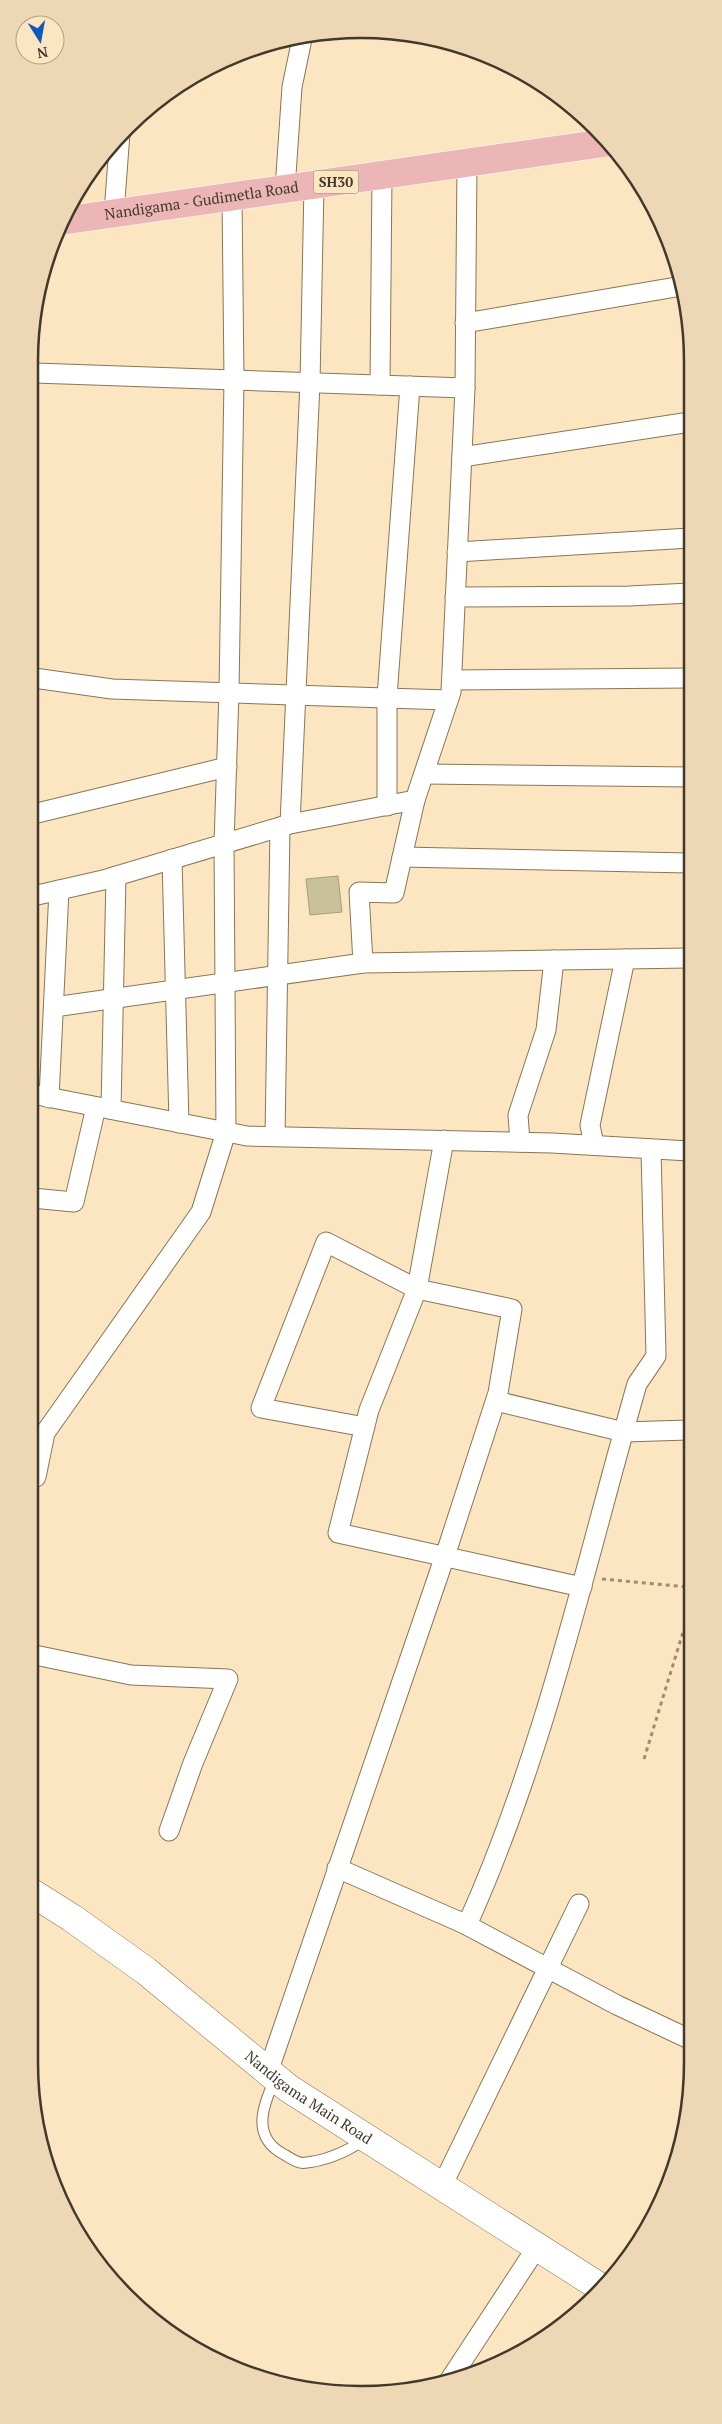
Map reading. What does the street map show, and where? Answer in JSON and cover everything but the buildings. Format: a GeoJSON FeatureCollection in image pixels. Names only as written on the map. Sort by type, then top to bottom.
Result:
{"type":"FeatureCollection","features":[{"type":"Feature","properties":{"kind":"main road","name":"Nandigama - Gudimetla Road"},"geometry":{"type":"LineString","coordinates":[[70,220],[600,144]]}},
{"type":"Feature","properties":{"kind":"street"},"geometry":{"type":"LineString","coordinates":[[285,189],[292,87],[302,43]]}},
{"type":"Feature","properties":{"kind":"street"},"geometry":{"type":"LineString","coordinates":[[114,213],[119,147]]}},
{"type":"Feature","properties":{"kind":"street"},"geometry":{"type":"LineString","coordinates":[[362,964],[360,892],[394,893],[415,800],[448,700],[452,680],[465,388],[467,163]]}},
{"type":"Feature","properties":{"kind":"street"},"geometry":{"type":"LineString","coordinates":[[380,385],[382,175]]}},
{"type":"Feature","properties":{"kind":"street"},"geometry":{"type":"LineString","coordinates":[[275,1136],[277,976],[285,825],[296,694],[310,382],[314,185]]}},
{"type":"Feature","properties":{"kind":"street"},"geometry":{"type":"LineString","coordinates":[[38,1466],[44,1433],[201,1212],[226,1132],[224,844],[229,692],[234,380],[232,196]]}},
{"type":"Feature","properties":{"kind":"street"},"geometry":{"type":"LineString","coordinates":[[465,323],[675,287]]}},
{"type":"Feature","properties":{"kind":"street"},"geometry":{"type":"LineString","coordinates":[[38,373],[465,388]]}},
{"type":"Feature","properties":{"kind":"street"},"geometry":{"type":"LineString","coordinates":[[387,806],[387,697],[410,386]]}},
{"type":"Feature","properties":{"kind":"street"},"geometry":{"type":"LineString","coordinates":[[462,457],[684,423]]}},
{"type":"Feature","properties":{"kind":"street"},"geometry":{"type":"LineString","coordinates":[[458,552],[684,538]]}},
{"type":"Feature","properties":{"kind":"street"},"geometry":{"type":"LineString","coordinates":[[455,597],[629,596],[684,593]]}},
{"type":"Feature","properties":{"kind":"street"},"geometry":{"type":"LineString","coordinates":[[452,680],[684,678]]}},
{"type":"Feature","properties":{"kind":"street"},"geometry":{"type":"LineString","coordinates":[[38,679],[112,689],[448,700]]}},
{"type":"Feature","properties":{"kind":"street"},"geometry":{"type":"LineString","coordinates":[[38,813],[227,767]]}},
{"type":"Feature","properties":{"kind":"street"},"geometry":{"type":"LineString","coordinates":[[424,774],[684,777]]}},
{"type":"Feature","properties":{"kind":"street"},"geometry":{"type":"LineString","coordinates":[[38,895],[116,876],[285,825],[415,800]]}},
{"type":"Feature","properties":{"kind":"street"},"geometry":{"type":"LineString","coordinates":[[402,857],[684,863]]}},
{"type":"Feature","properties":{"kind":"street"},"geometry":{"type":"LineString","coordinates":[[172,859],[179,1123]]}},
{"type":"Feature","properties":{"kind":"street"},"geometry":{"type":"LineString","coordinates":[[38,1199],[74,1202],[103,1108],[113,998],[116,876]]}},
{"type":"Feature","properties":{"kind":"street"},"geometry":{"type":"LineString","coordinates":[[60,890],[54,1007],[41,1096],[247,1136],[520,1142],[684,1151]]}},
{"type":"Feature","properties":{"kind":"street"},"geometry":{"type":"LineString","coordinates":[[54,1007],[362,964],[684,958]]}},
{"type":"Feature","properties":{"kind":"street"},"geometry":{"type":"LineString","coordinates":[[594,1145],[590,1125],[625,959]]}},
{"type":"Feature","properties":{"kind":"street"},"geometry":{"type":"LineString","coordinates":[[520,1142],[518,1115],[546,1030],[554,960]]}},
{"type":"Feature","properties":{"kind":"street"},"geometry":{"type":"LineString","coordinates":[[444,1140],[417,1289],[369,1410],[338,1533],[445,1557],[583,1582]]}},
{"type":"Feature","properties":{"kind":"street"},"geometry":{"type":"LineString","coordinates":[[337,1868],[466,1924],[487,1879],[559,1673],[637,1384],[656,1356],[651,1149]]}},
{"type":"Feature","properties":{"kind":"street"},"geometry":{"type":"LineString","coordinates":[[272,2075],[337,1868],[445,1557],[496,1401],[512,1309],[417,1289],[326,1242],[261,1408],[365,1428]]}},
{"type":"Feature","properties":{"kind":"street"},"geometry":{"type":"LineString","coordinates":[[496,1401],[624,1432],[684,1430]]}},
{"type":"Feature","properties":{"kind":"street"},"geometry":{"type":"LineString","coordinates":[[38,1656],[131,1675],[228,1679],[193,1763],[170,1831]]}},
{"type":"Feature","properties":{"kind":"street","name":"Nandigama Main Road"},"geometry":{"type":"LineString","coordinates":[[38,1896],[146,1971],[272,2075],[596,2285]]}},
{"type":"Feature","properties":{"kind":"street"},"geometry":{"type":"LineString","coordinates":[[442,2186],[579,1904]]}},
{"type":"Feature","properties":{"kind":"street"},"geometry":{"type":"LineString","coordinates":[[459,1921],[617,2005],[684,2037]]}},
{"type":"Feature","properties":{"kind":"street"},"geometry":{"type":"LineString","coordinates":[[455,2372],[537,2247]]}},
{"type":"Feature","properties":{"kind":"lane"},"geometry":{"type":"LineString","coordinates":[[272,2075],[264,2103],[262,2127],[272,2149],[301,2163],[343,2154],[367,2138]]}},
{"type":"Feature","properties":{"kind":"path"},"geometry":{"type":"LineString","coordinates":[[583,1582],[684,1587]]}},
{"type":"Feature","properties":{"kind":"path"},"geometry":{"type":"LineString","coordinates":[[644,1759],[684,1629]]}}]}
